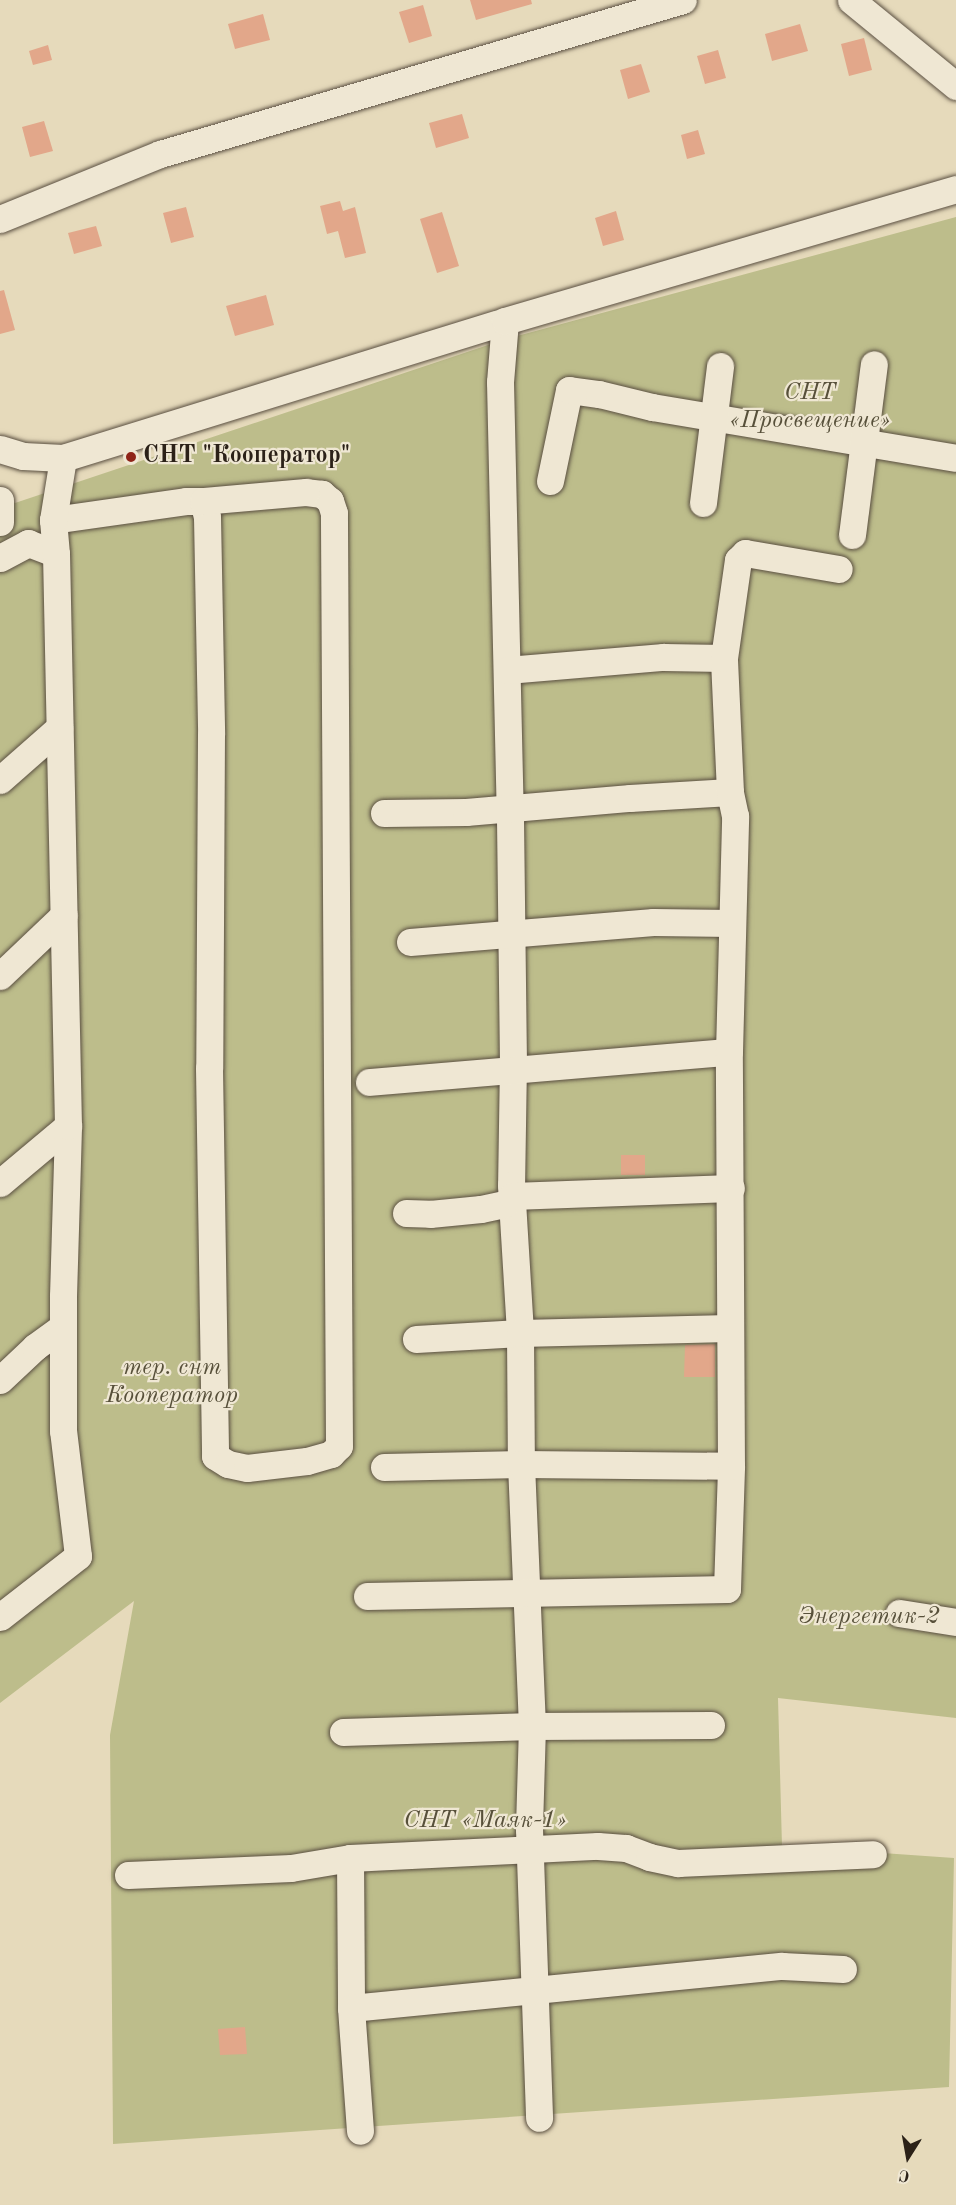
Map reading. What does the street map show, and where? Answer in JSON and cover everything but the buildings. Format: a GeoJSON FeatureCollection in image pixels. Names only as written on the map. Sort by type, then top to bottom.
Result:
{"type":"FeatureCollection","features":[{"type":"Feature","properties":{"kind":"street"},"geometry":{"type":"LineString","coordinates":[[0,219],[160,154],[684,0]]}},
{"type":"Feature","properties":{"kind":"street"},"geometry":{"type":"LineString","coordinates":[[851,0],[956,86]]}},
{"type":"Feature","properties":{"kind":"street"},"geometry":{"type":"LineString","coordinates":[[0,449],[23,456],[63,458],[505,321],[956,189]]}},
{"type":"Feature","properties":{"kind":"street"},"geometry":{"type":"LineString","coordinates":[[505,321],[500,382],[510,807],[512,1196],[520,1332],[521,1464],[532,1726],[530,1851],[539,2118]]}},
{"type":"Feature","properties":{"kind":"street"},"geometry":{"type":"LineString","coordinates":[[852,535],[874,364]]}},
{"type":"Feature","properties":{"kind":"street"},"geometry":{"type":"LineString","coordinates":[[703,503],[720,366]]}},
{"type":"Feature","properties":{"kind":"street"},"geometry":{"type":"LineString","coordinates":[[550,481],[569,390],[956,458]]}},
{"type":"Feature","properties":{"kind":"street"},"geometry":{"type":"LineString","coordinates":[[0,1617],[78,1556],[63,1431],[68,1126],[56,554],[53,520],[63,458]]}},
{"type":"Feature","properties":{"kind":"street"},"geometry":{"type":"LineString","coordinates":[[53,520],[186,501],[306,492],[322,494],[330,501],[334,513],[338,820],[339,1446],[331,1454],[308,1461],[247,1468],[228,1464],[215,1456],[209,1068],[211,723],[207,517],[202,501]]}},
{"type":"Feature","properties":{"kind":"street"},"geometry":{"type":"LineString","coordinates":[[0,500],[0,522]]}},
{"type":"Feature","properties":{"kind":"street"},"geometry":{"type":"LineString","coordinates":[[0,558],[28,543],[56,554]]}},
{"type":"Feature","properties":{"kind":"street"},"geometry":{"type":"LineString","coordinates":[[367,1596],[727,1589],[731,1466],[729,1052],[735,816],[730,792],[724,658],[738,560],[745,553],[839,569]]}},
{"type":"Feature","properties":{"kind":"street"},"geometry":{"type":"LineString","coordinates":[[507,670],[663,657],[724,658]]}},
{"type":"Feature","properties":{"kind":"street"},"geometry":{"type":"LineString","coordinates":[[0,780],[59,728]]}},
{"type":"Feature","properties":{"kind":"street"},"geometry":{"type":"LineString","coordinates":[[384,813],[466,812],[730,792]]}},
{"type":"Feature","properties":{"kind":"street"},"geometry":{"type":"LineString","coordinates":[[0,975],[64,915]]}},
{"type":"Feature","properties":{"kind":"street"},"geometry":{"type":"LineString","coordinates":[[410,942],[653,922],[732,923]]}},
{"type":"Feature","properties":{"kind":"street"},"geometry":{"type":"LineString","coordinates":[[369,1082],[729,1052]]}},
{"type":"Feature","properties":{"kind":"street"},"geometry":{"type":"LineString","coordinates":[[0,1183],[68,1126]]}},
{"type":"Feature","properties":{"kind":"street"},"geometry":{"type":"LineString","coordinates":[[405,1213],[481,1209],[505,1204],[512,1196],[731,1188]]}},
{"type":"Feature","properties":{"kind":"street"},"geometry":{"type":"LineString","coordinates":[[0,1380],[35,1347],[63,1327]]}},
{"type":"Feature","properties":{"kind":"street"},"geometry":{"type":"LineString","coordinates":[[416,1339],[520,1332],[729,1328]]}},
{"type":"Feature","properties":{"kind":"street"},"geometry":{"type":"LineString","coordinates":[[384,1467],[521,1464],[731,1466]]}},
{"type":"Feature","properties":{"kind":"street"},"geometry":{"type":"LineString","coordinates":[[899,1612],[956,1622],[956,1615]]}},
{"type":"Feature","properties":{"kind":"street"},"geometry":{"type":"LineString","coordinates":[[343,1732],[532,1726],[711,1725]]}},
{"type":"Feature","properties":{"kind":"street"},"geometry":{"type":"LineString","coordinates":[[128,1875],[291,1868],[350,1857],[530,1851],[598,1846],[626,1848],[649,1857],[678,1863],[873,1854]]}},
{"type":"Feature","properties":{"kind":"street"},"geometry":{"type":"LineString","coordinates":[[350,1857],[351,2008],[360,2131]]}},
{"type":"Feature","properties":{"kind":"street"},"geometry":{"type":"LineString","coordinates":[[351,2008],[782,1966],[843,1969]]}},
{"type":"Feature","properties":{"kind":"green space","name":"СНТ «Маяк-1»"},"geometry":{"type":"Polygon","coordinates":[[[956,217],[956,1718],[778,1698],[782,1846],[954,1858],[949,2087],[113,2144],[110,1735],[134,1601],[0,1703],[0,491],[15,503],[506,339],[956,217]]]}},
{"type":"Feature","properties":{"kind":"place","name":"СНТ \"Кооператор\""},"geometry":{"type":"Point","coordinates":[131,457]}},
{"type":"Feature","properties":{"kind":"park label","name":"СНТ «Просвещение»"},"geometry":{"type":"Point","coordinates":[810,408]}},
{"type":"Feature","properties":{"kind":"park label","name":"тер. снт Кооператор"},"geometry":{"type":"Point","coordinates":[172,1383]}},
{"type":"Feature","properties":{"kind":"park label","name":"Энергетик-2"},"geometry":{"type":"Point","coordinates":[869,1618]}}]}
